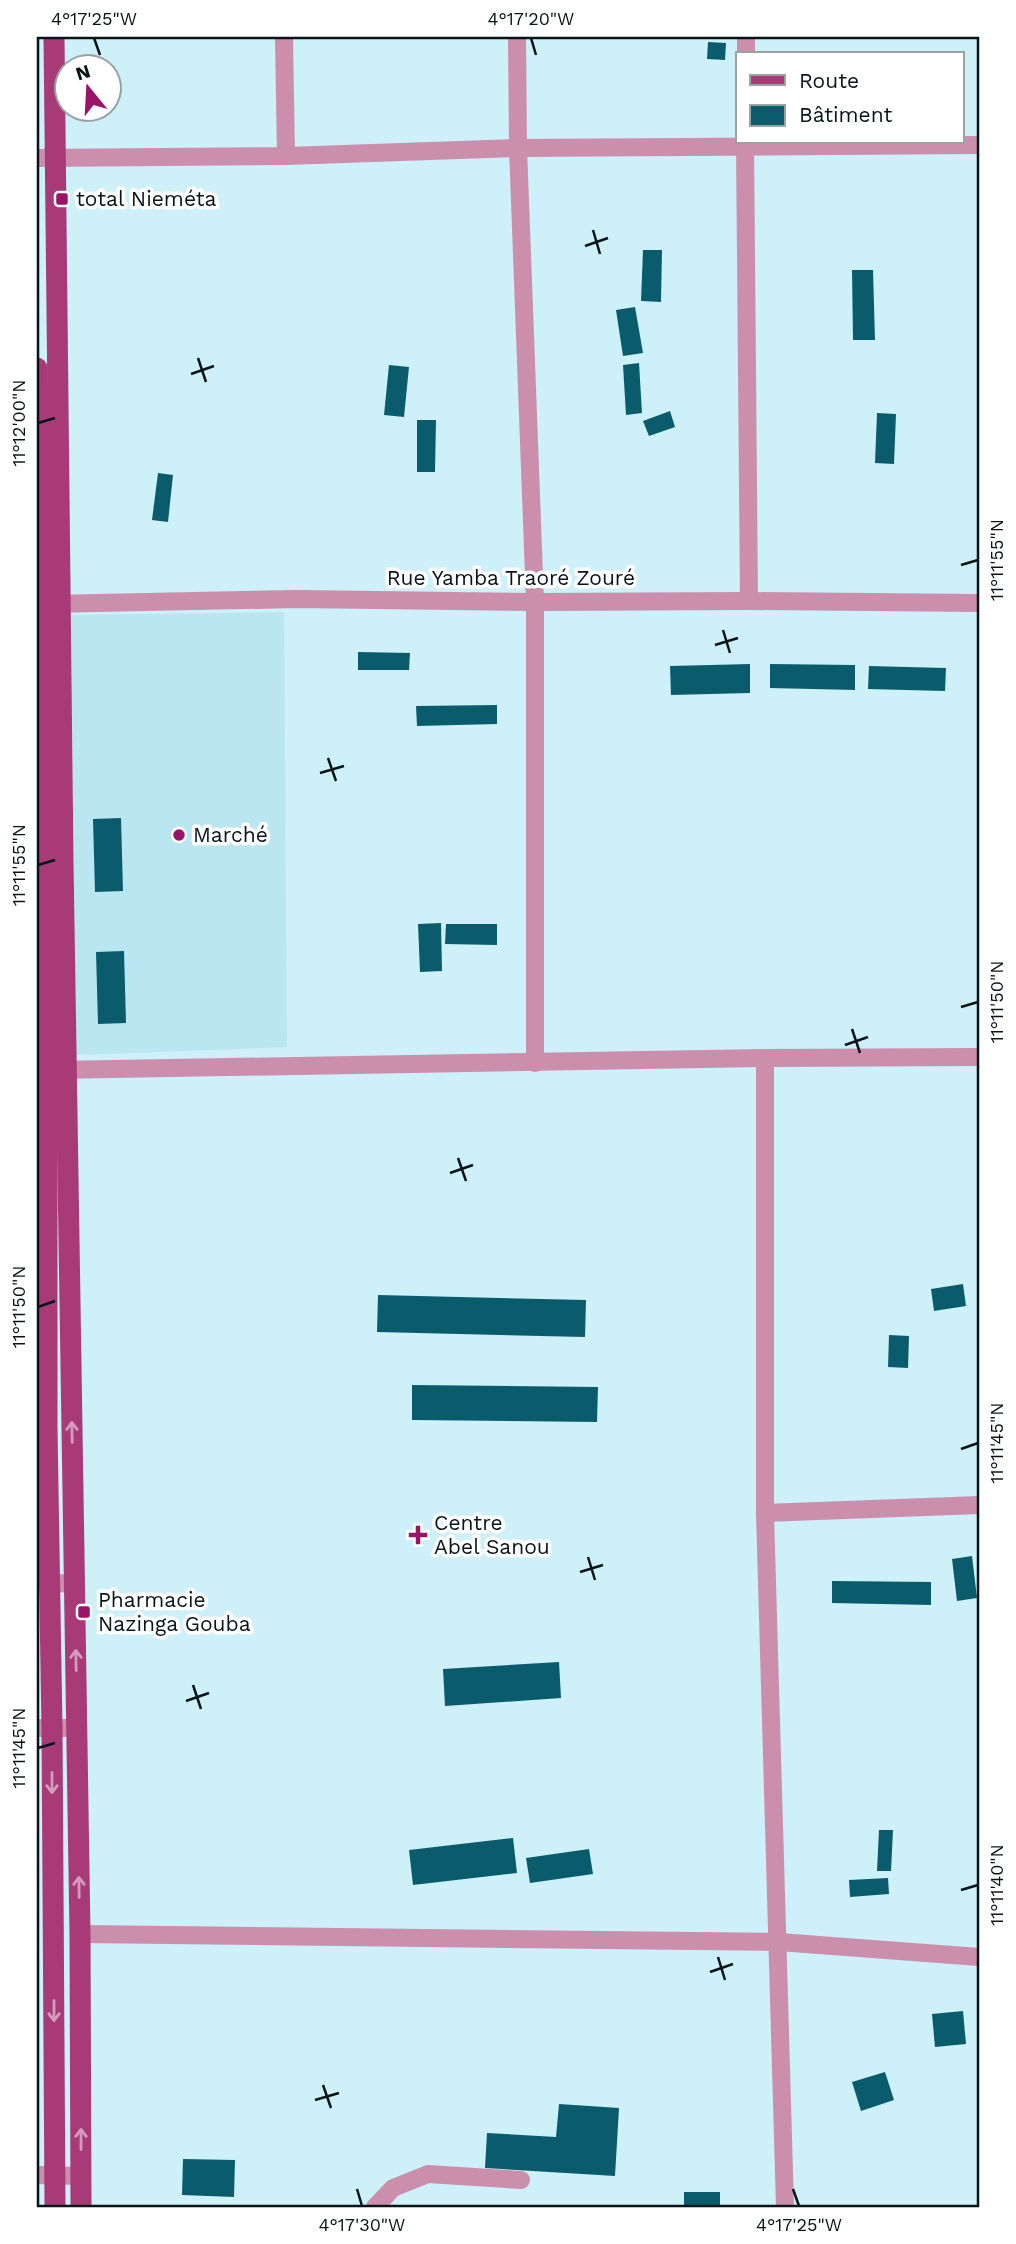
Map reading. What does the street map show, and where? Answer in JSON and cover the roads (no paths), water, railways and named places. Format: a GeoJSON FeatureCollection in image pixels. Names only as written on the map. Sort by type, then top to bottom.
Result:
{"type":"FeatureCollection","features":[{"type":"Feature","properties":{"kind":"main road"},"geometry":{"type":"LineString","coordinates":[[54,37],[46,157],[45,419],[52,604],[50,1070],[42,1276],[42,1583],[46,2176],[55,2207]]}},
{"type":"Feature","properties":{"kind":"main road"},"geometry":{"type":"LineString","coordinates":[[37,368],[45,419]]}},
{"type":"Feature","properties":{"kind":"main road"},"geometry":{"type":"LineString","coordinates":[[52,604],[40,860],[50,1070],[70,1277],[80,1934],[81,2207]]}},
{"type":"Feature","properties":{"kind":"street"},"geometry":{"type":"LineString","coordinates":[[284,37],[286,156]]}},
{"type":"Feature","properties":{"kind":"street"},"geometry":{"type":"LineString","coordinates":[[517,37],[518,148],[535,602],[535,1063]]}},
{"type":"Feature","properties":{"kind":"street"},"geometry":{"type":"LineString","coordinates":[[46,157],[286,156],[745,144],[979,145]]}},
{"type":"Feature","properties":{"kind":"street"},"geometry":{"type":"LineString","coordinates":[[745,144],[749,601]]}},
{"type":"Feature","properties":{"kind":"street","name":"Rue Yamba Traoré Zouré"},"geometry":{"type":"LineString","coordinates":[[52,604],[298,599],[979,603]]}},
{"type":"Feature","properties":{"kind":"street"},"geometry":{"type":"LineString","coordinates":[[50,1070],[979,1057]]}},
{"type":"Feature","properties":{"kind":"street"},"geometry":{"type":"LineString","coordinates":[[765,1058],[765,1513],[785,2207]]}},
{"type":"Feature","properties":{"kind":"street"},"geometry":{"type":"LineString","coordinates":[[42,1276],[70,1277]]}},
{"type":"Feature","properties":{"kind":"street"},"geometry":{"type":"LineString","coordinates":[[765,1513],[979,1505]]}},
{"type":"Feature","properties":{"kind":"street"},"geometry":{"type":"LineString","coordinates":[[42,1583],[74,1584]]}},
{"type":"Feature","properties":{"kind":"street"},"geometry":{"type":"LineString","coordinates":[[44,1728],[77,1728]]}},
{"type":"Feature","properties":{"kind":"street"},"geometry":{"type":"LineString","coordinates":[[80,1934],[779,1942],[979,1957]]}},
{"type":"Feature","properties":{"kind":"street"},"geometry":{"type":"LineString","coordinates":[[375,2207],[393,2188],[428,2174],[521,2180]]}},
{"type":"Feature","properties":{"kind":"street"},"geometry":{"type":"LineString","coordinates":[[46,2176],[81,2176]]}},
{"type":"Feature","properties":{"kind":"place","name":"total Nieméta"},"geometry":{"type":"Point","coordinates":[62,199]}},
{"type":"Feature","properties":{"kind":"place","name":"Marché"},"geometry":{"type":"Point","coordinates":[179,835]}},
{"type":"Feature","properties":{"kind":"place","name":"Centre Abel Sanou"},"geometry":{"type":"Point","coordinates":[418,1535]}},
{"type":"Feature","properties":{"kind":"place","name":"Pharmacie Nazinga Gouba"},"geometry":{"type":"Point","coordinates":[84,1612]}}]}
